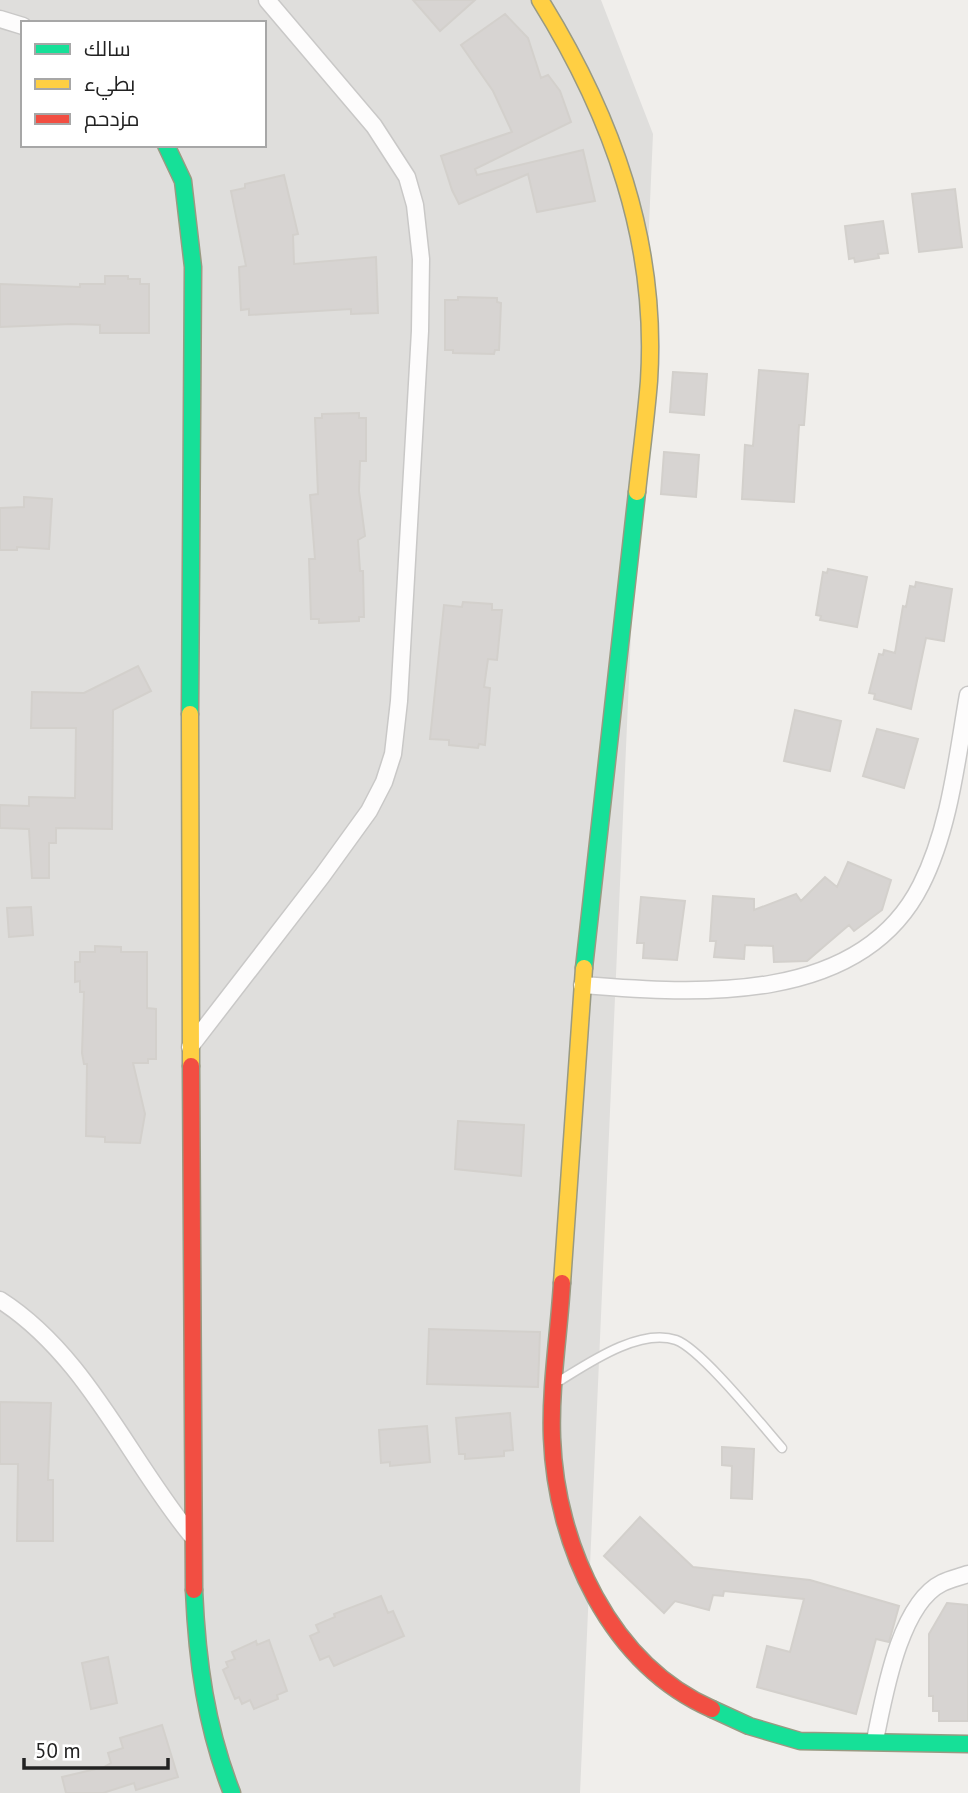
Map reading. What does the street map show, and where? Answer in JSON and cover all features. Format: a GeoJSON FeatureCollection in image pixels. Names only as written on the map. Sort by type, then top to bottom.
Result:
{"type":"FeatureCollection","features":[{"type":"Feature","properties":{"kind":"street"},"geometry":{"type":"LineString","coordinates":[[190,1047],[323,876],[369,811],[384,782],[393,754],[399,701],[421,331],[421,259],[415,205],[407,177],[373,126],[267,0]]}},
{"type":"Feature","properties":{"kind":"street"},"geometry":{"type":"LineString","coordinates":[[540,0],[601,110],[618,150],[633,200],[652,321],[649,380],[582,985],[552,1438],[562,1509],[579,1569],[617,1629],[657,1676],[712,1709],[749,1726],[800,1741],[875,1740],[968,1744]]}},
{"type":"Feature","properties":{"kind":"street"},"geometry":{"type":"LineString","coordinates":[[0,19],[21,25]]}},
{"type":"Feature","properties":{"kind":"street"},"geometry":{"type":"LineString","coordinates":[[167,147],[183,181],[193,267],[191,1535],[200,1691],[220,1768],[232,1793]]}},
{"type":"Feature","properties":{"kind":"street"},"geometry":{"type":"LineString","coordinates":[[582,985],[740,987],[789,982],[843,963],[870,946],[895,920],[921,886],[940,836],[968,695]]}},
{"type":"Feature","properties":{"kind":"street"},"geometry":{"type":"LineString","coordinates":[[0,1300],[29,1321],[52,1343],[119,1429],[167,1505],[191,1535]]}},
{"type":"Feature","properties":{"kind":"street"},"geometry":{"type":"LineString","coordinates":[[875,1740],[887,1684],[900,1645],[922,1600],[941,1583],[968,1574]]}},
{"type":"Feature","properties":{"kind":"lane"},"geometry":{"type":"LineString","coordinates":[[555,1383],[610,1350],[640,1340],[675,1340],[694,1352],[782,1448]]}},
{"type":"Feature","properties":{"kind":"shaded area"},"geometry":{"type":"Polygon","coordinates":[[[0,0],[601,0],[653,134],[580,1793],[0,1793],[0,0]]]}},
{"type":"Feature","properties":{"kind":"building"},"geometry":{"type":"Polygon","coordinates":[[[413,0],[475,0],[440,31],[413,0]]]}},
{"type":"Feature","properties":{"kind":"building"},"geometry":{"type":"Polygon","coordinates":[[[505,14],[528,38],[541,78],[548,75],[560,91],[571,122],[475,169],[477,175],[583,150],[595,201],[537,212],[528,174],[459,204],[452,190],[441,156],[512,132],[493,91],[461,45],[505,14]]]}},
{"type":"Feature","properties":{"kind":"building"},"geometry":{"type":"Polygon","coordinates":[[[284,175],[298,234],[293,235],[294,264],[376,257],[378,313],[351,314],[351,309],[249,315],[249,309],[241,310],[239,267],[246,266],[231,191],[245,188],[245,184],[284,175]]]}},
{"type":"Feature","properties":{"kind":"building"},"geometry":{"type":"Polygon","coordinates":[[[955,189],[962,247],[919,252],[912,194],[955,189]]]}},
{"type":"Feature","properties":{"kind":"building"},"geometry":{"type":"Polygon","coordinates":[[[883,221],[888,253],[878,254],[879,258],[855,262],[854,258],[849,259],[845,226],[883,221]]]}},
{"type":"Feature","properties":{"kind":"building"},"geometry":{"type":"Polygon","coordinates":[[[105,276],[128,276],[128,279],[140,279],[140,284],[149,284],[149,333],[100,333],[100,325],[0,327],[0,284],[80,287],[80,284],[105,284],[105,276]]]}},
{"type":"Feature","properties":{"kind":"building"},"geometry":{"type":"Polygon","coordinates":[[[458,297],[497,298],[497,302],[501,303],[499,350],[495,350],[494,354],[453,353],[453,350],[445,350],[445,300],[458,300],[458,297]]]}},
{"type":"Feature","properties":{"kind":"building"},"geometry":{"type":"Polygon","coordinates":[[[759,370],[808,374],[804,425],[799,425],[794,502],[742,499],[745,445],[753,446],[759,370]]]}},
{"type":"Feature","properties":{"kind":"building"},"geometry":{"type":"Polygon","coordinates":[[[673,372],[707,374],[704,415],[670,412],[673,372]]]}},
{"type":"Feature","properties":{"kind":"building"},"geometry":{"type":"Polygon","coordinates":[[[359,413],[359,418],[366,418],[366,461],[360,461],[359,491],[365,536],[358,540],[360,571],[363,571],[364,617],[359,617],[359,621],[319,623],[319,619],[311,619],[309,559],[315,559],[310,495],[318,494],[315,418],[322,418],[322,414],[359,413]]]}},
{"type":"Feature","properties":{"kind":"building"},"geometry":{"type":"Polygon","coordinates":[[[664,452],[699,455],[696,497],[661,494],[664,452]]]}},
{"type":"Feature","properties":{"kind":"building"},"geometry":{"type":"Polygon","coordinates":[[[24,497],[52,499],[49,549],[17,547],[17,550],[0,550],[0,508],[24,507],[24,497]]]}},
{"type":"Feature","properties":{"kind":"building"},"geometry":{"type":"Polygon","coordinates":[[[828,569],[867,577],[857,627],[820,620],[821,616],[816,615],[823,572],[827,573],[828,569]]]}},
{"type":"Feature","properties":{"kind":"building"},"geometry":{"type":"Polygon","coordinates":[[[916,582],[952,589],[944,641],[926,638],[911,709],[874,699],[875,694],[869,693],[879,654],[883,655],[884,650],[895,653],[903,606],[906,607],[910,586],[915,587],[916,582]]]}},
{"type":"Feature","properties":{"kind":"building"},"geometry":{"type":"Polygon","coordinates":[[[463,602],[492,604],[492,610],[502,610],[497,660],[488,659],[484,687],[490,688],[485,745],[479,744],[478,748],[449,745],[449,740],[430,739],[444,605],[462,607],[463,602]]]}},
{"type":"Feature","properties":{"kind":"building"},"geometry":{"type":"Polygon","coordinates":[[[138,666],[151,691],[113,710],[112,829],[56,828],[56,843],[49,843],[49,878],[32,878],[29,829],[0,828],[0,805],[29,806],[29,797],[75,798],[76,728],[31,728],[32,692],[84,693],[138,666]]]}},
{"type":"Feature","properties":{"kind":"building"},"geometry":{"type":"Polygon","coordinates":[[[795,710],[841,721],[830,771],[784,761],[795,710]]]}},
{"type":"Feature","properties":{"kind":"building"},"geometry":{"type":"Polygon","coordinates":[[[877,729],[918,739],[904,788],[863,776],[877,729]]]}},
{"type":"Feature","properties":{"kind":"building"},"geometry":{"type":"Polygon","coordinates":[[[848,862],[891,880],[882,910],[854,931],[849,925],[807,961],[774,962],[773,946],[745,945],[744,959],[714,957],[716,941],[710,941],[713,896],[754,899],[754,910],[796,894],[801,901],[825,877],[837,887],[848,862]]]}},
{"type":"Feature","properties":{"kind":"building"},"geometry":{"type":"Polygon","coordinates":[[[641,897],[685,901],[677,960],[643,958],[644,943],[637,943],[641,897]]]}},
{"type":"Feature","properties":{"kind":"building"},"geometry":{"type":"Polygon","coordinates":[[[31,907],[33,935],[9,937],[7,908],[31,907]]]}},
{"type":"Feature","properties":{"kind":"building"},"geometry":{"type":"Polygon","coordinates":[[[95,946],[121,947],[121,952],[147,952],[147,1008],[156,1009],[156,1059],[148,1059],[148,1063],[133,1063],[145,1114],[140,1143],[105,1142],[105,1137],[86,1136],[87,1064],[84,1064],[82,1053],[84,992],[80,992],[80,981],[75,982],[75,962],[80,962],[80,952],[95,952],[95,946]]]}},
{"type":"Feature","properties":{"kind":"building"},"geometry":{"type":"Polygon","coordinates":[[[458,1121],[524,1125],[521,1176],[455,1169],[458,1121]]]}},
{"type":"Feature","properties":{"kind":"building"},"geometry":{"type":"Polygon","coordinates":[[[429,1329],[540,1332],[538,1387],[427,1384],[429,1329]]]}},
{"type":"Feature","properties":{"kind":"building"},"geometry":{"type":"Polygon","coordinates":[[[0,1402],[51,1403],[48,1480],[53,1480],[53,1541],[17,1541],[18,1464],[0,1464],[0,1402]]]}},
{"type":"Feature","properties":{"kind":"building"},"geometry":{"type":"Polygon","coordinates":[[[510,1413],[513,1450],[504,1451],[504,1456],[465,1459],[465,1454],[459,1454],[456,1418],[510,1413]]]}},
{"type":"Feature","properties":{"kind":"building"},"geometry":{"type":"Polygon","coordinates":[[[427,1426],[430,1462],[390,1466],[390,1462],[381,1463],[379,1430],[427,1426]]]}},
{"type":"Feature","properties":{"kind":"building"},"geometry":{"type":"Polygon","coordinates":[[[722,1447],[754,1449],[752,1499],[731,1498],[732,1466],[722,1465],[722,1447]]]}},
{"type":"Feature","properties":{"kind":"building"},"geometry":{"type":"Polygon","coordinates":[[[640,1517],[693,1567],[810,1580],[899,1606],[889,1642],[876,1639],[856,1714],[757,1687],[767,1646],[790,1652],[804,1599],[724,1591],[723,1596],[713,1595],[709,1610],[675,1601],[664,1613],[604,1556],[640,1517]]]}},
{"type":"Feature","properties":{"kind":"building"},"geometry":{"type":"Polygon","coordinates":[[[381,1596],[388,1613],[393,1611],[404,1636],[334,1666],[329,1656],[320,1660],[310,1636],[319,1632],[316,1625],[335,1617],[334,1614],[381,1596]]]}},
{"type":"Feature","properties":{"kind":"building"},"geometry":{"type":"Polygon","coordinates":[[[947,1603],[968,1605],[968,1721],[939,1721],[939,1711],[933,1711],[933,1696],[929,1696],[929,1634],[947,1603]]]}},
{"type":"Feature","properties":{"kind":"building"},"geometry":{"type":"Polygon","coordinates":[[[269,1640],[287,1691],[277,1695],[278,1699],[254,1709],[250,1700],[242,1704],[239,1697],[235,1699],[223,1670],[228,1667],[226,1662],[235,1659],[232,1652],[256,1641],[257,1645],[269,1640]]]}},
{"type":"Feature","properties":{"kind":"building"},"geometry":{"type":"Polygon","coordinates":[[[108,1657],[117,1703],[91,1709],[82,1663],[108,1657]]]}},
{"type":"Feature","properties":{"kind":"building"},"geometry":{"type":"Polygon","coordinates":[[[162,1725],[178,1777],[136,1790],[134,1783],[103,1793],[66,1793],[62,1777],[104,1767],[111,1763],[108,1753],[123,1748],[120,1738],[162,1725]]]}},
{"type":"Feature","properties":{"kind":"traffic: fast"},"geometry":{"type":"LineString","coordinates":[[167,147],[183,181],[193,267],[190,714]]}},
{"type":"Feature","properties":{"kind":"traffic: fast"},"geometry":{"type":"LineString","coordinates":[[584,968],[637,492]]}},
{"type":"Feature","properties":{"kind":"traffic: fast"},"geometry":{"type":"LineString","coordinates":[[194,1590],[204,1693],[232,1793]]}},
{"type":"Feature","properties":{"kind":"traffic: fast"},"geometry":{"type":"LineString","coordinates":[[712,1709],[749,1726],[800,1741],[968,1744]]}},
{"type":"Feature","properties":{"kind":"traffic: slow"},"geometry":{"type":"LineString","coordinates":[[540,0],[566,44],[609,135],[637,230],[646,279],[650,329],[649,381],[637,492]]}},
{"type":"Feature","properties":{"kind":"traffic: slow"},"geometry":{"type":"LineString","coordinates":[[190,714],[191,1066]]}},
{"type":"Feature","properties":{"kind":"traffic: slow"},"geometry":{"type":"LineString","coordinates":[[562,1283],[584,968]]}},
{"type":"Feature","properties":{"kind":"traffic: jam"},"geometry":{"type":"LineString","coordinates":[[191,1066],[194,1590]]}},
{"type":"Feature","properties":{"kind":"traffic: jam"},"geometry":{"type":"LineString","coordinates":[[562,1283],[553,1380],[552,1438],[564,1520],[577,1559],[595,1597],[618,1632],[645,1663],[676,1689],[712,1709]]}}]}
